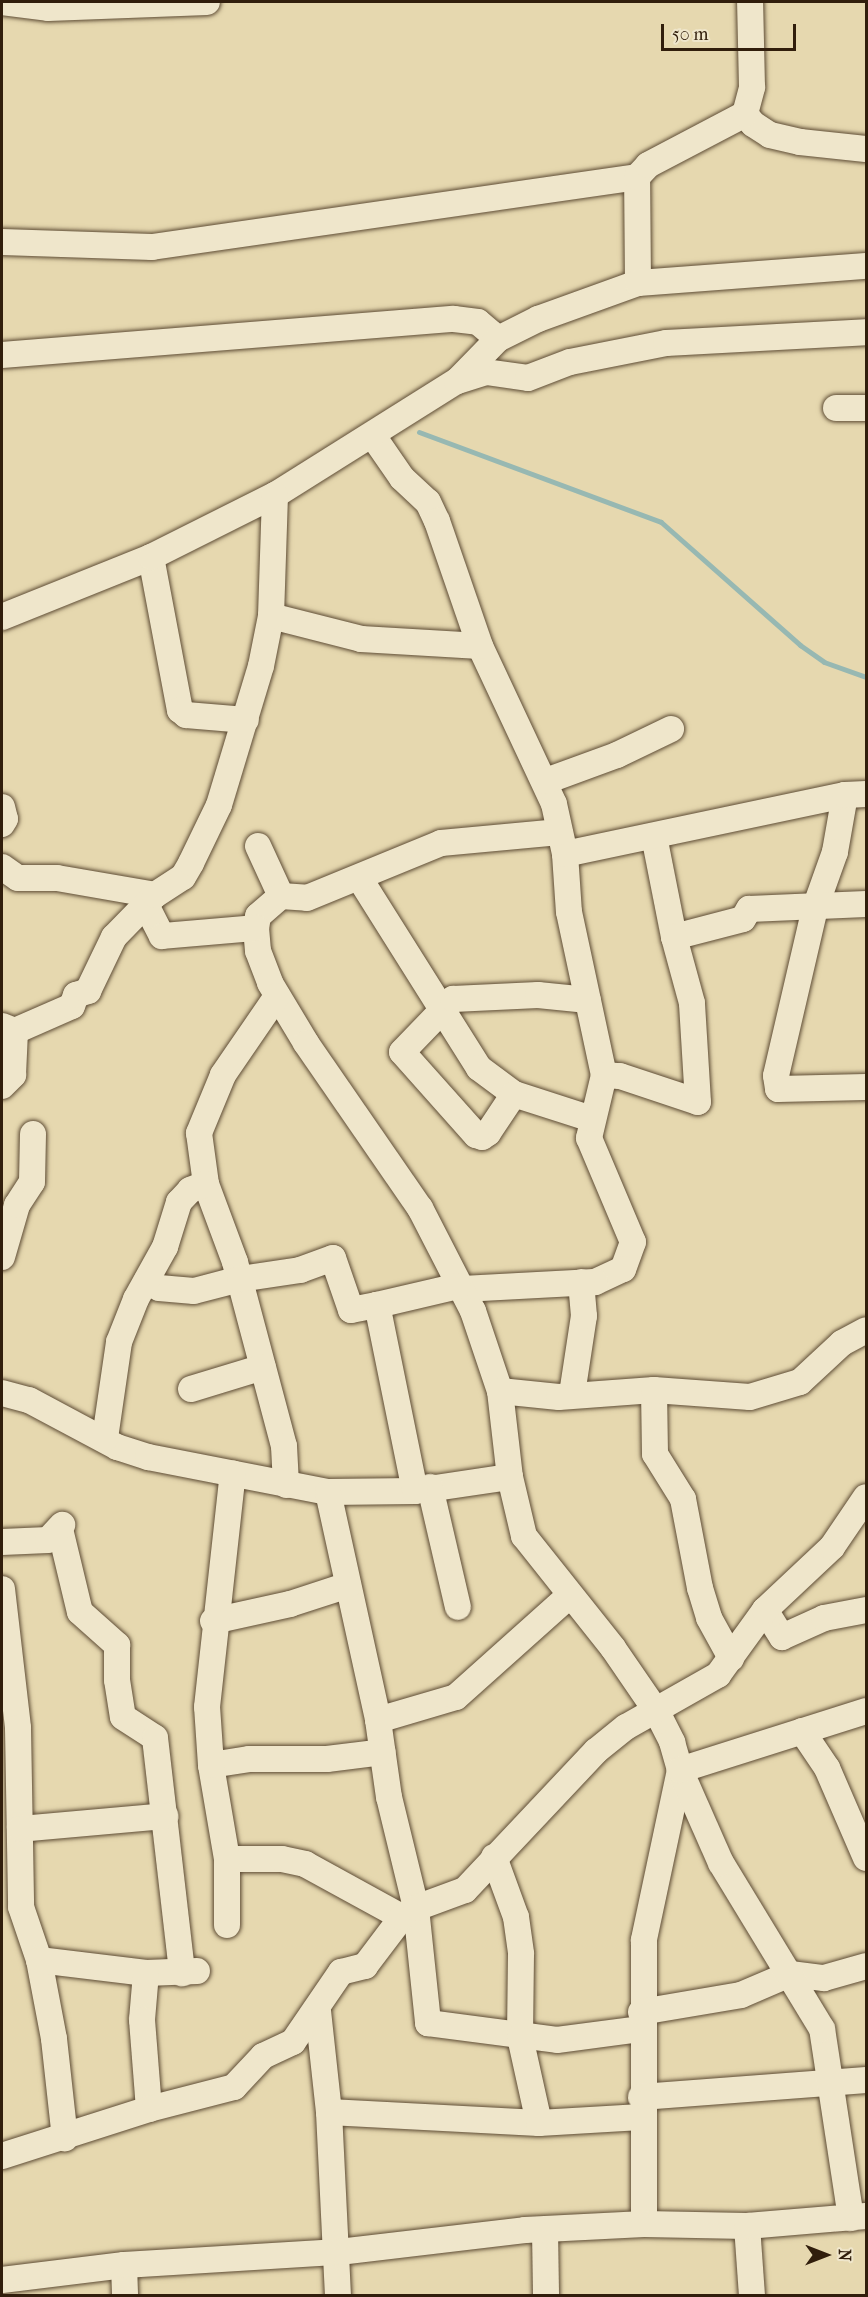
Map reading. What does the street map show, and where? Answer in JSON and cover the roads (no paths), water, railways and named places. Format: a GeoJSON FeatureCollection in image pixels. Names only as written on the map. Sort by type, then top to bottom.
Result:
{"type":"FeatureCollection","features":[{"type":"Feature","properties":{"kind":"street"},"geometry":{"type":"LineString","coordinates":[[2,2],[48,8],[207,2]]}},
{"type":"Feature","properties":{"kind":"street"},"geometry":{"type":"LineString","coordinates":[[2,242],[152,247],[637,177],[648,165],[745,114],[752,87],[750,2]]}},
{"type":"Feature","properties":{"kind":"street"},"geometry":{"type":"LineString","coordinates":[[745,114],[753,124],[770,135],[800,142],[867,148]]}},
{"type":"Feature","properties":{"kind":"street"},"geometry":{"type":"LineString","coordinates":[[637,177],[638,283]]}},
{"type":"Feature","properties":{"kind":"street"},"geometry":{"type":"LineString","coordinates":[[2,617],[151,557],[275,495],[373,436],[457,381],[498,339],[538,319],[638,283],[867,266]]}},
{"type":"Feature","properties":{"kind":"street"},"geometry":{"type":"LineString","coordinates":[[2,355],[454,319],[478,322],[498,339]]}},
{"type":"Feature","properties":{"kind":"street"},"geometry":{"type":"LineString","coordinates":[[457,381],[486,372],[528,378],[570,362],[666,343],[867,332]]}},
{"type":"Feature","properties":{"kind":"street"},"geometry":{"type":"LineString","coordinates":[[836,408],[867,408]]}},
{"type":"Feature","properties":{"kind":"street"},"geometry":{"type":"LineString","coordinates":[[147,1280],[168,1290],[194,1291],[240,1279],[300,1270],[333,1258],[351,1310],[459,1287],[504,1290],[595,1282],[623,1269],[633,1242],[589,1138],[592,1119],[603,1095],[604,1075],[569,912],[562,843],[546,782],[480,646],[428,502],[402,478],[373,436]]}},
{"type":"Feature","properties":{"kind":"street"},"geometry":{"type":"LineString","coordinates":[[2,1086],[13,1075],[8,1028],[72,1005],[76,995],[88,991],[114,937],[150,900],[183,877],[219,805],[246,720],[271,616],[275,495]]}},
{"type":"Feature","properties":{"kind":"street"},"geometry":{"type":"LineString","coordinates":[[151,557],[180,710],[186,715],[246,720]]}},
{"type":"Feature","properties":{"kind":"street"},"geometry":{"type":"LineString","coordinates":[[271,616],[361,639],[480,646]]}},
{"type":"Feature","properties":{"kind":"street"},"geometry":{"type":"LineString","coordinates":[[546,782],[617,755],[671,729]]}},
{"type":"Feature","properties":{"kind":"street"},"geometry":{"type":"LineString","coordinates":[[281,896],[298,900],[360,879],[441,843],[562,843],[654,836],[856,795]]}},
{"type":"Feature","properties":{"kind":"street"},"geometry":{"type":"LineString","coordinates":[[856,795],[815,908],[776,1067],[778,1089],[867,1087]]}},
{"type":"Feature","properties":{"kind":"street"},"geometry":{"type":"LineString","coordinates":[[2,807],[5,819],[2,824]]}},
{"type":"Feature","properties":{"kind":"street"},"geometry":{"type":"LineString","coordinates":[[604,1075],[620,1076],[698,1102],[692,1003],[674,937],[654,836]]}},
{"type":"Feature","properties":{"kind":"street"},"geometry":{"type":"LineString","coordinates":[[258,846],[281,896]]}},
{"type":"Feature","properties":{"kind":"street"},"geometry":{"type":"LineString","coordinates":[[2,867],[18,879],[57,879],[150,900]]}},
{"type":"Feature","properties":{"kind":"street"},"geometry":{"type":"LineString","coordinates":[[360,879],[479,1068],[514,1094],[592,1119]]}},
{"type":"Feature","properties":{"kind":"street"},"geometry":{"type":"LineString","coordinates":[[2,2280],[124,2265],[246,2261],[545,2230],[644,2224],[747,2226],[859,2217],[837,2145],[832,2082],[822,2029],[790,1974],[759,1932],[721,1863],[680,1770],[672,1742],[657,1712],[613,1648],[568,1597],[524,1536],[510,1478],[500,1391],[483,1334],[420,1208],[277,996],[258,951],[256,928],[258,916],[281,896]]}},
{"type":"Feature","properties":{"kind":"street"},"geometry":{"type":"LineString","coordinates":[[150,900],[162,936],[256,928]]}},
{"type":"Feature","properties":{"kind":"street"},"geometry":{"type":"LineString","coordinates":[[674,937],[743,919],[749,909],[867,904]]}},
{"type":"Feature","properties":{"kind":"street"},"geometry":{"type":"LineString","coordinates":[[277,996],[223,1075],[199,1132],[206,1184],[240,1279],[284,1446],[286,1485]]}},
{"type":"Feature","properties":{"kind":"street"},"geometry":{"type":"LineString","coordinates":[[514,1094],[482,1137],[455,1114],[402,1052],[444,1011],[453,999],[470,996],[588,1000]]}},
{"type":"Feature","properties":{"kind":"street"},"geometry":{"type":"LineString","coordinates":[[2,1257],[17,1205],[32,1182],[33,1134]]}},
{"type":"Feature","properties":{"kind":"street"},"geometry":{"type":"LineString","coordinates":[[105,1438],[119,1342],[147,1280],[165,1247],[179,1202],[190,1190],[206,1184]]}},
{"type":"Feature","properties":{"kind":"street"},"geometry":{"type":"LineString","coordinates":[[572,1394],[584,1316],[582,1282]]}},
{"type":"Feature","properties":{"kind":"street"},"geometry":{"type":"LineString","coordinates":[[377,1305],[423,1489],[458,1607]]}},
{"type":"Feature","properties":{"kind":"street"},"geometry":{"type":"LineString","coordinates":[[500,1391],[549,1396],[654,1390],[750,1397],[800,1382],[842,1343],[867,1330]]}},
{"type":"Feature","properties":{"kind":"street"},"geometry":{"type":"LineString","coordinates":[[191,1389],[263,1367]]}},
{"type":"Feature","properties":{"kind":"street"},"geometry":{"type":"LineString","coordinates":[[654,1390],[655,1454],[683,1499],[700,1588],[709,1618],[731,1658]]}},
{"type":"Feature","properties":{"kind":"street"},"geometry":{"type":"LineString","coordinates":[[2,1393],[29,1400],[148,1457],[286,1485],[328,1492],[423,1489],[510,1478]]}},
{"type":"Feature","properties":{"kind":"street"},"geometry":{"type":"LineString","coordinates":[[227,1925],[227,1860],[211,1765],[207,1707],[213,1621],[233,1473]]}},
{"type":"Feature","properties":{"kind":"street"},"geometry":{"type":"LineString","coordinates":[[328,1492],[378,1719],[389,1797],[428,2023],[520,2037],[557,2040],[741,1995],[790,1974],[824,1978],[867,1966]]}},
{"type":"Feature","properties":{"kind":"street"},"geometry":{"type":"LineString","coordinates":[[2,2156],[65,2138],[149,2109],[234,2087],[263,2056],[293,2042],[318,2011],[341,1972],[365,1966],[409,1912],[465,1890],[596,1751],[626,1727],[657,1712],[718,1675],[765,1610],[832,1547],[867,1497]]}},
{"type":"Feature","properties":{"kind":"street"},"geometry":{"type":"LineString","coordinates":[[2,1542],[48,1540],[61,1527],[80,1612],[117,1644],[117,1680],[123,1717],[155,1738],[190,1972],[146,1973],[39,1960]]}},
{"type":"Feature","properties":{"kind":"street"},"geometry":{"type":"LineString","coordinates":[[213,1621],[290,1604],[348,1585]]}},
{"type":"Feature","properties":{"kind":"street"},"geometry":{"type":"LineString","coordinates":[[2,1589],[10,1727],[20,1829],[21,1907],[39,1960],[54,2039],[65,2138]]}},
{"type":"Feature","properties":{"kind":"street"},"geometry":{"type":"LineString","coordinates":[[378,1719],[456,1697],[568,1597]]}},
{"type":"Feature","properties":{"kind":"street"},"geometry":{"type":"LineString","coordinates":[[765,1610],[782,1637],[824,1618],[867,1610]]}},
{"type":"Feature","properties":{"kind":"street"},"geometry":{"type":"LineString","coordinates":[[680,1770],[867,1711]]}},
{"type":"Feature","properties":{"kind":"street"},"geometry":{"type":"LineString","coordinates":[[802,1731],[826,1768],[867,1858]]}},
{"type":"Feature","properties":{"kind":"street"},"geometry":{"type":"LineString","coordinates":[[211,1765],[249,1759],[327,1759],[383,1752]]}},
{"type":"Feature","properties":{"kind":"street"},"geometry":{"type":"LineString","coordinates":[[644,2224],[641,2020],[644,1940],[680,1770]]}},
{"type":"Feature","properties":{"kind":"street"},"geometry":{"type":"LineString","coordinates":[[20,1829],[165,1816]]}},
{"type":"Feature","properties":{"kind":"street"},"geometry":{"type":"LineString","coordinates":[[495,1857],[516,1917],[522,1954],[520,2037],[539,2123]]}},
{"type":"Feature","properties":{"kind":"street"},"geometry":{"type":"LineString","coordinates":[[227,1860],[282,1859],[305,1864],[409,1912]]}},
{"type":"Feature","properties":{"kind":"street"},"geometry":{"type":"LineString","coordinates":[[146,1973],[142,2020],[149,2109]]}},
{"type":"Feature","properties":{"kind":"street"},"geometry":{"type":"LineString","coordinates":[[318,2011],[329,2112],[339,2252],[338,2295]]}},
{"type":"Feature","properties":{"kind":"street"},"geometry":{"type":"LineString","coordinates":[[329,2112],[539,2123],[641,2107],[832,2082],[867,2080]]}},
{"type":"Feature","properties":{"kind":"street"},"geometry":{"type":"LineString","coordinates":[[747,2226],[752,2295]]}},
{"type":"Feature","properties":{"kind":"street"},"geometry":{"type":"LineString","coordinates":[[545,2230],[546,2295]]}},
{"type":"Feature","properties":{"kind":"street"},"geometry":{"type":"LineString","coordinates":[[124,2265],[125,2295]]}},
{"type":"Feature","properties":{"kind":"waterway"},"geometry":{"type":"LineString","coordinates":[[419,432],[661,522],[800,645],[824,662],[866,677]]}}]}
